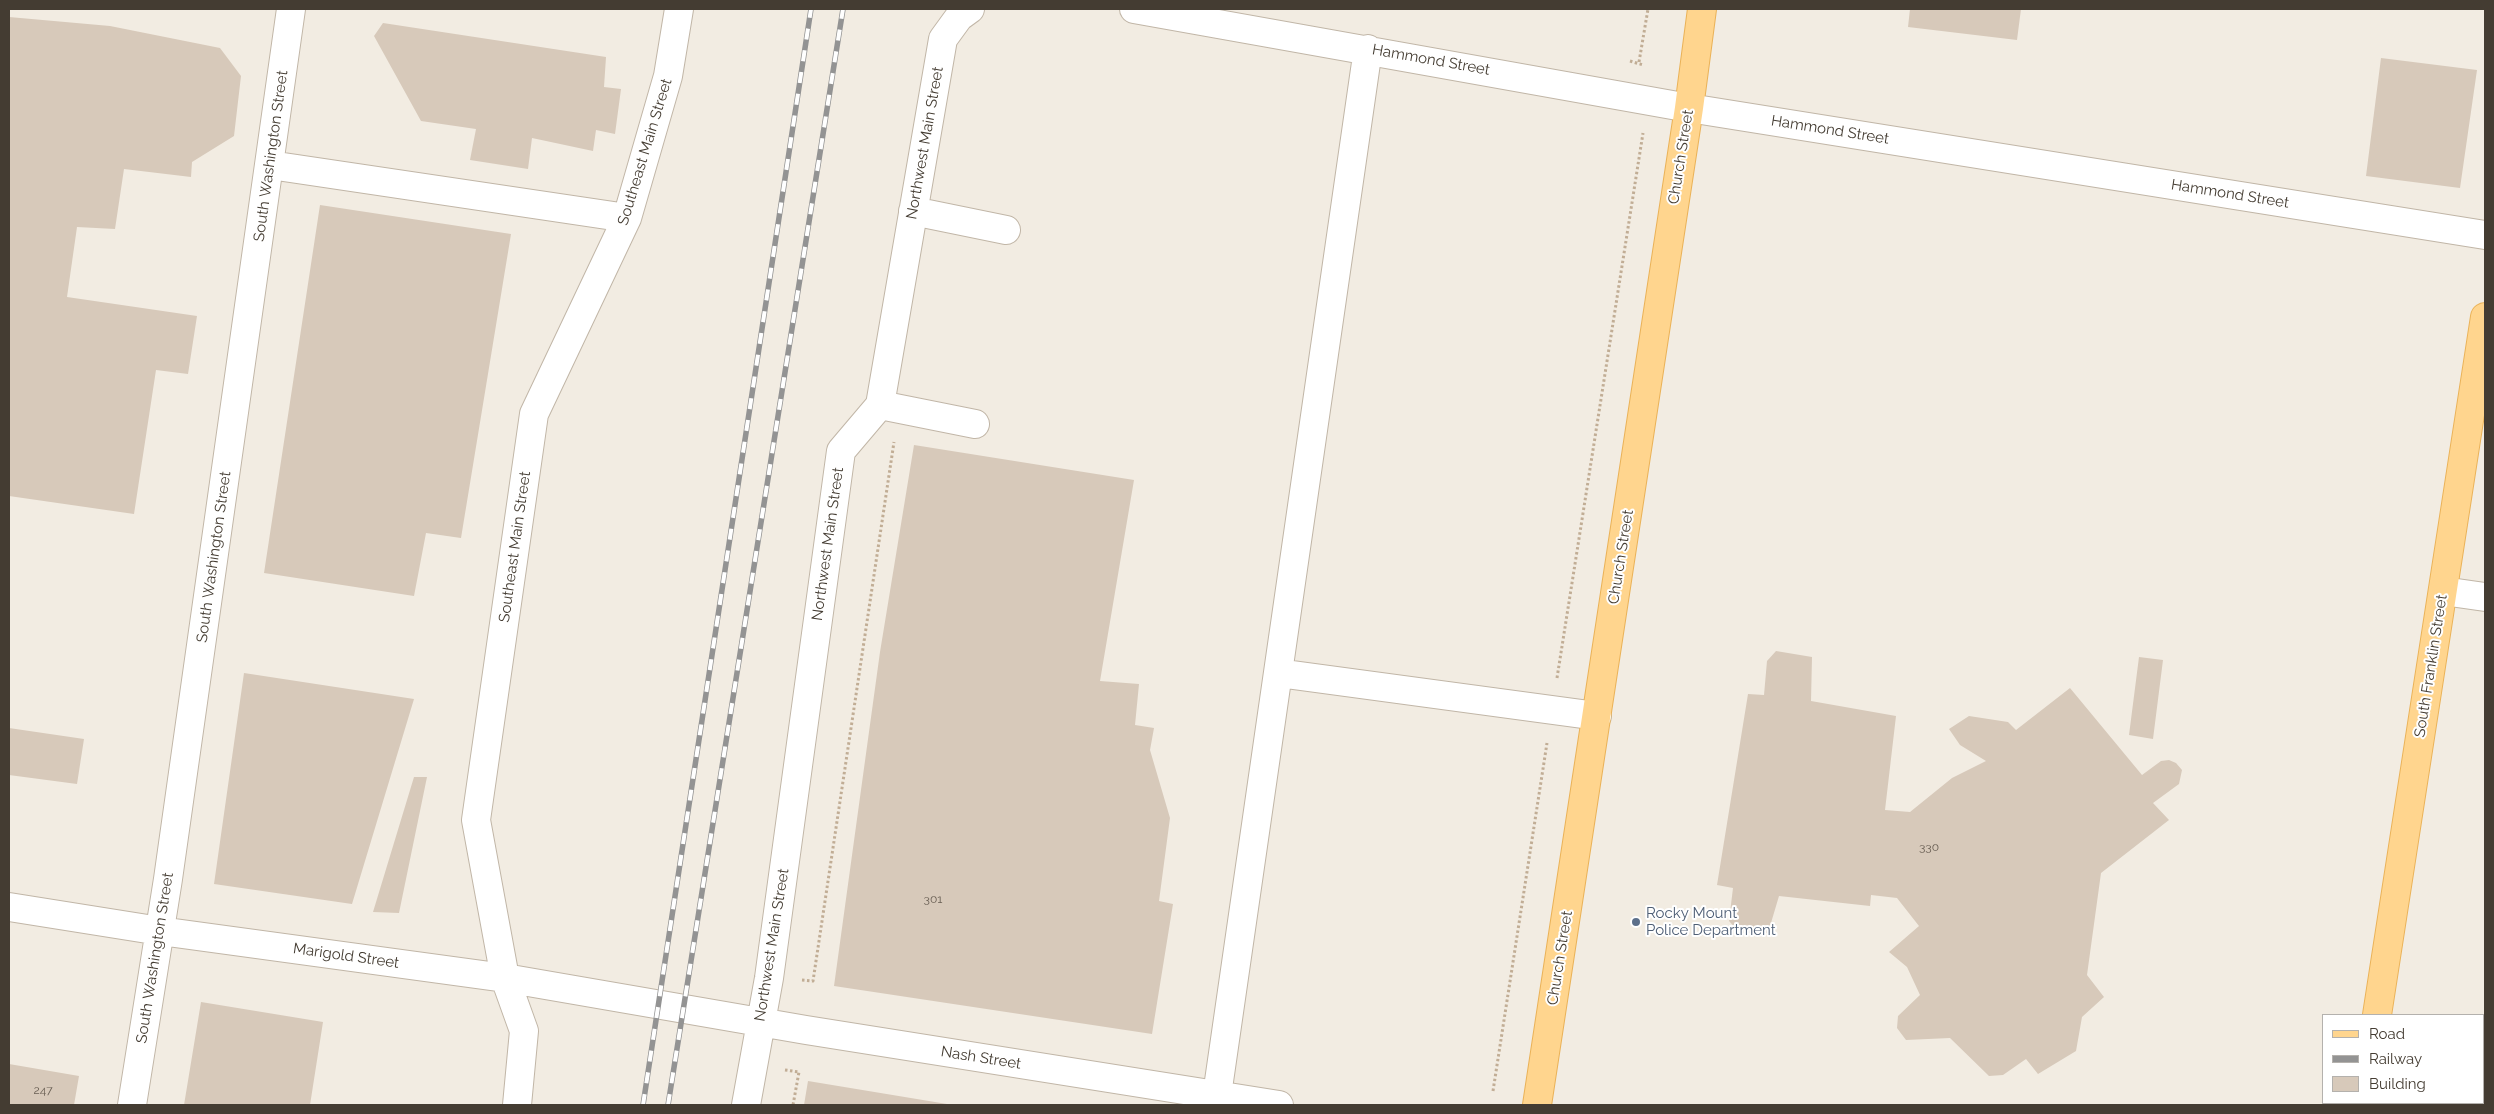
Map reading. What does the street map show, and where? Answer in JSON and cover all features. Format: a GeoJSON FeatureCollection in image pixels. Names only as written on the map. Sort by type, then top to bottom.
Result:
{"type":"FeatureCollection","features":[{"type":"Feature","properties":{"kind":"main road","name":"Church Street"},"geometry":{"type":"LineString","coordinates":[[1537,1105],[1689,108],[1702,9]]}},
{"type":"Feature","properties":{"kind":"main road","name":"South Franklin Street"},"geometry":{"type":"LineString","coordinates":[[2377,1014],[2443,591],[2481,375],[2485,317]]}},
{"type":"Feature","properties":{"kind":"street","name":"South Washington Street"},"geometry":{"type":"LineString","coordinates":[[132,1105],[160,931],[270,165],[288,9]]}},
{"type":"Feature","properties":{"kind":"street","name":"Southeast Main Street"},"geometry":{"type":"LineString","coordinates":[[517,1105],[524,1031],[505,978],[476,820],[534,414],[627,218],[668,76],[679,9]]}},
{"type":"Feature","properties":{"kind":"street","name":"Northwest Main Street"},"geometry":{"type":"LineString","coordinates":[[746,1105],[769,978],[841,451],[880,406],[943,39],[959,17],[970,9]]}},
{"type":"Feature","properties":{"kind":"street"},"geometry":{"type":"LineString","coordinates":[[1134,9],[1176,12]]}},
{"type":"Feature","properties":{"kind":"street","name":"Hammond Street"},"geometry":{"type":"LineString","coordinates":[[1176,12],[1689,108],[2485,235]]}},
{"type":"Feature","properties":{"kind":"street"},"geometry":{"type":"LineString","coordinates":[[1217,1095],[1368,49]]}},
{"type":"Feature","properties":{"kind":"street"},"geometry":{"type":"LineString","coordinates":[[270,165],[627,218]]}},
{"type":"Feature","properties":{"kind":"street"},"geometry":{"type":"LineString","coordinates":[[913,211],[1006,230]]}},
{"type":"Feature","properties":{"kind":"street"},"geometry":{"type":"LineString","coordinates":[[880,406],[975,424]]}},
{"type":"Feature","properties":{"kind":"street"},"geometry":{"type":"LineString","coordinates":[[2443,591],[2485,597]]}},
{"type":"Feature","properties":{"kind":"street"},"geometry":{"type":"LineString","coordinates":[[1278,673],[1597,716]]}},
{"type":"Feature","properties":{"kind":"street","name":"Marigold Street"},"geometry":{"type":"LineString","coordinates":[[9,907],[160,931],[505,978],[683,1009]]}},
{"type":"Feature","properties":{"kind":"street","name":"Nash Street"},"geometry":{"type":"LineString","coordinates":[[683,1009],[1279,1105]]}},
{"type":"Feature","properties":{"kind":"path"},"geometry":{"type":"LineString","coordinates":[[1639,62],[1648,9]]}},
{"type":"Feature","properties":{"kind":"path"},"geometry":{"type":"LineString","coordinates":[[1493,1091],[1643,133]]}},
{"type":"Feature","properties":{"kind":"path"},"geometry":{"type":"LineString","coordinates":[[800,980],[813,981],[894,436]]}},
{"type":"Feature","properties":{"kind":"path"},"geometry":{"type":"LineString","coordinates":[[780,1069],[799,1072],[793,1105]]}},
{"type":"Feature","properties":{"kind":"building"},"geometry":{"type":"Polygon","coordinates":[[[1910,9],[2021,9],[2017,40],[1908,27],[1910,9]]]}},
{"type":"Feature","properties":{"kind":"building"},"geometry":{"type":"Polygon","coordinates":[[[9,17],[110,26],[220,48],[241,76],[234,136],[192,162],[191,177],[124,169],[115,229],[77,227],[67,297],[197,316],[188,374],[156,370],[134,514],[9,496],[9,17]]]}},
{"type":"Feature","properties":{"kind":"building"},"geometry":{"type":"Polygon","coordinates":[[[383,23],[606,57],[604,87],[621,89],[615,134],[596,130],[593,151],[532,138],[528,169],[470,160],[476,129],[421,121],[374,36],[383,23]]]}},
{"type":"Feature","properties":{"kind":"building"},"geometry":{"type":"Polygon","coordinates":[[[2381,58],[2477,70],[2460,188],[2366,176],[2381,58]]]}},
{"type":"Feature","properties":{"kind":"building"},"geometry":{"type":"Polygon","coordinates":[[[320,205],[511,234],[461,538],[426,533],[414,596],[264,573],[320,205]]]}},
{"type":"Feature","properties":{"kind":"building"},"geometry":{"type":"Polygon","coordinates":[[[914,445],[1134,480],[1100,681],[1139,684],[1135,725],[1154,728],[1150,750],[1170,818],[1159,901],[1173,904],[1152,1034],[834,986],[880,652],[914,445]]]}},
{"type":"Feature","properties":{"kind":"building"},"geometry":{"type":"Polygon","coordinates":[[[1776,651],[1812,657],[1811,701],[1896,716],[1885,810],[1910,812],[1952,778],[1986,761],[1960,745],[1949,729],[1969,716],[2008,722],[2016,730],[2070,688],[2142,775],[2161,761],[2169,760],[2176,763],[2182,770],[2179,784],[2153,803],[2169,820],[2101,873],[2087,975],[2104,997],[2082,1017],[2076,1051],[2038,1074],[2026,1059],[2003,1075],[1989,1076],[1950,1038],[1906,1040],[1897,1028],[1898,1016],[1920,995],[1907,967],[1889,952],[1919,926],[1897,898],[1871,895],[1870,906],[1779,896],[1768,933],[1740,933],[1729,921],[1733,888],[1717,885],[1748,694],[1764,695],[1767,661],[1776,651]]]}},
{"type":"Feature","properties":{"kind":"building"},"geometry":{"type":"Polygon","coordinates":[[[2139,657],[2163,660],[2153,739],[2129,735],[2139,657]]]}},
{"type":"Feature","properties":{"kind":"building"},"geometry":{"type":"Polygon","coordinates":[[[244,673],[414,699],[352,904],[214,884],[244,673]]]}},
{"type":"Feature","properties":{"kind":"building"},"geometry":{"type":"Polygon","coordinates":[[[9,728],[84,739],[77,784],[9,775],[9,728]]]}},
{"type":"Feature","properties":{"kind":"building"},"geometry":{"type":"Polygon","coordinates":[[[414,777],[427,777],[399,913],[373,912],[414,777]]]}},
{"type":"Feature","properties":{"kind":"building"},"geometry":{"type":"Polygon","coordinates":[[[201,1002],[323,1022],[310,1105],[184,1105],[201,1002]]]}},
{"type":"Feature","properties":{"kind":"building"},"geometry":{"type":"Polygon","coordinates":[[[2485,1032],[2485,1105],[2445,1105],[2484,1104],[2485,1032]]]}},
{"type":"Feature","properties":{"kind":"building"},"geometry":{"type":"Polygon","coordinates":[[[9,1064],[79,1076],[74,1105],[9,1105],[9,1064]]]}},
{"type":"Feature","properties":{"kind":"building"},"geometry":{"type":"Polygon","coordinates":[[[808,1081],[947,1104],[947,1105],[804,1105],[808,1081]]]}},
{"type":"Feature","properties":{"kind":"railway"},"geometry":{"type":"LineString","coordinates":[[643,1105],[811,9]]}},
{"type":"Feature","properties":{"kind":"railway"},"geometry":{"type":"LineString","coordinates":[[668,1105],[843,9]]}},
{"type":"Feature","properties":{"kind":"place","name":"Rocky Mount Police Department"},"geometry":{"type":"Point","coordinates":[1636,922]}}]}
